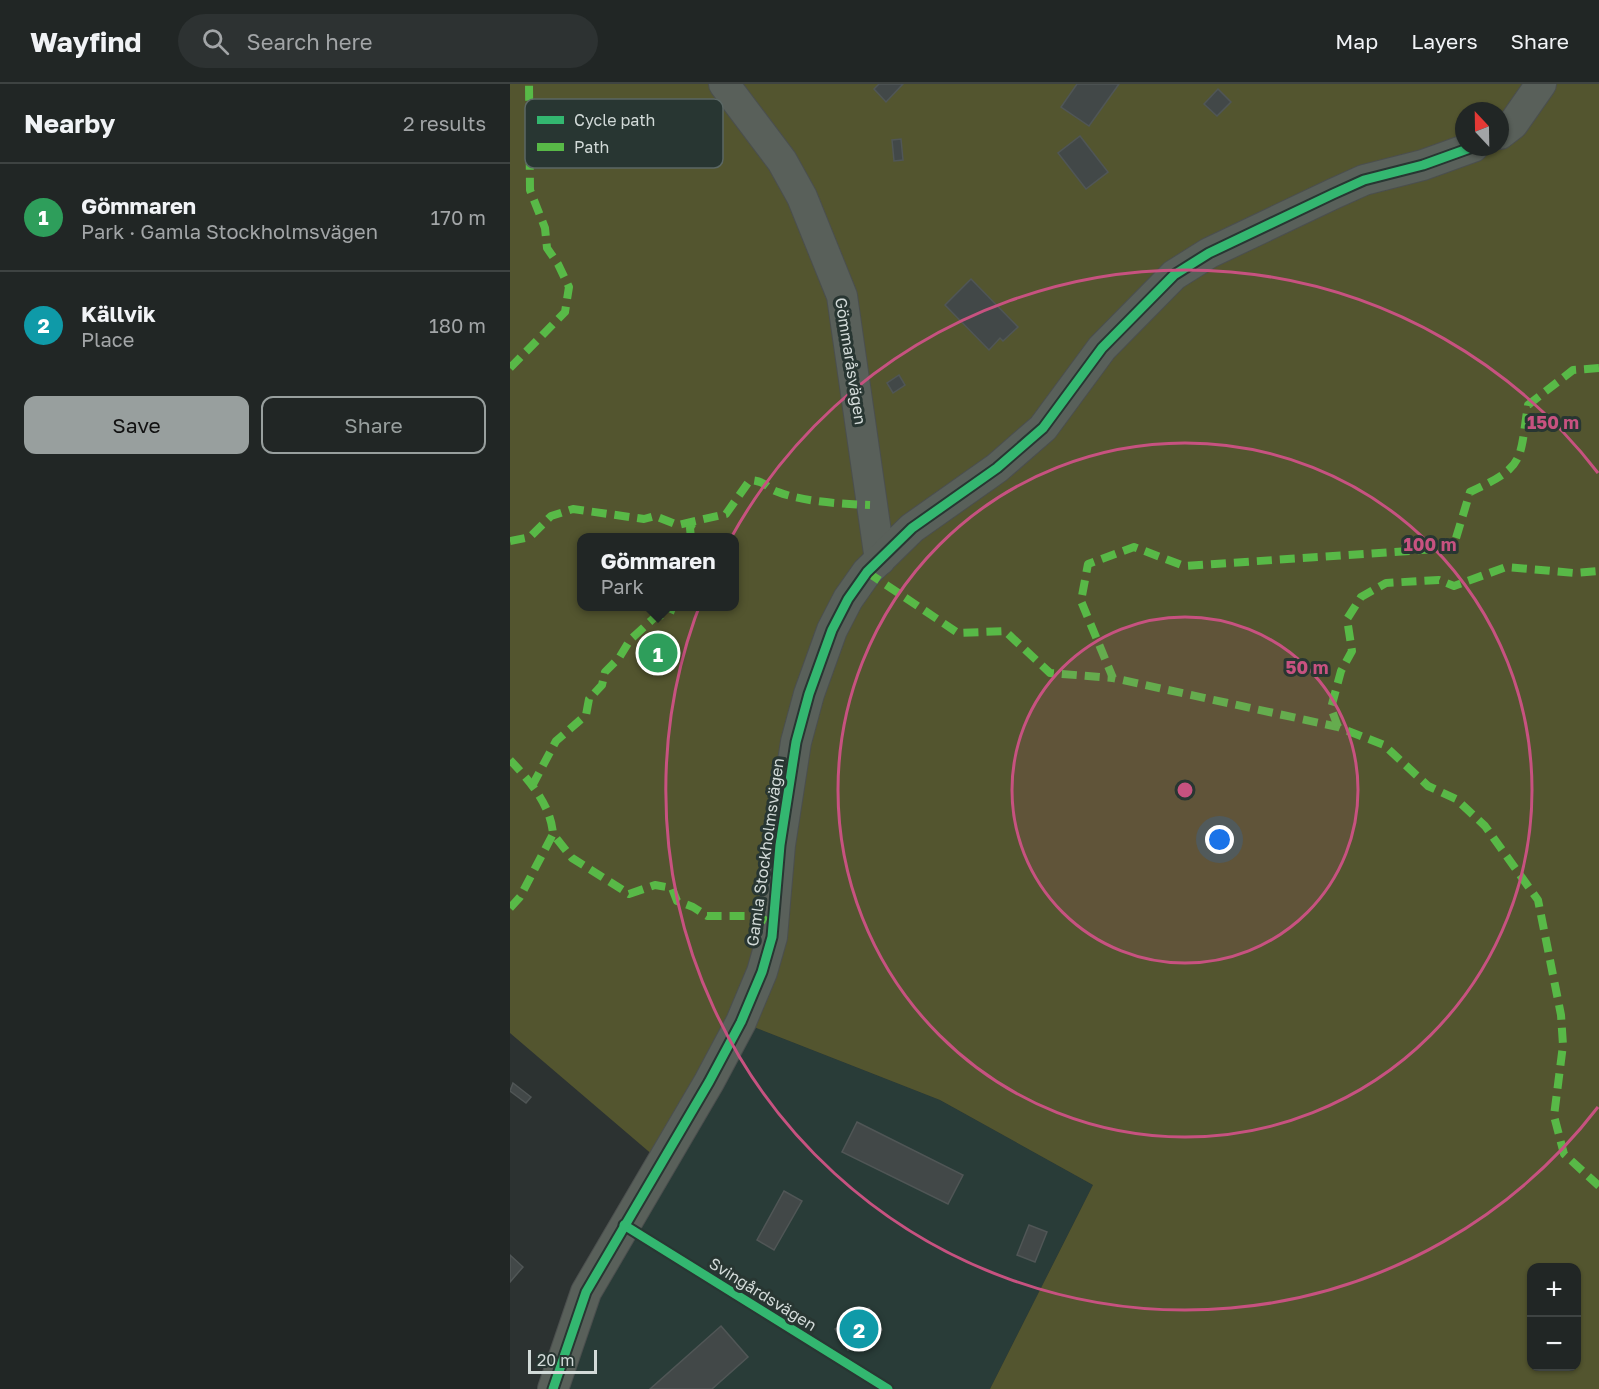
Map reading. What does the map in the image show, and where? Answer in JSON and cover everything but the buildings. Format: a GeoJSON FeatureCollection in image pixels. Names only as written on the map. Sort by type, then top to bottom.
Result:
{"type":"FeatureCollection","features":[{"type":"Feature","properties":{"kind":"street","name":"Gömmaråsvägen"},"geometry":{"type":"LineString","coordinates":[[724,84],[782,162],[802,197],[842,296],[880,560]]}},
{"type":"Feature","properties":{"kind":"street"},"geometry":{"type":"LineString","coordinates":[[1509,127],[1541,84]]}},
{"type":"Feature","properties":{"kind":"street","name":"Gamla Stockholmsvägen"},"geometry":{"type":"LineString","coordinates":[[553,1389],[586,1292],[709,1082],[741,1022],[762,972],[772,937],[780,845],[796,742],[809,694],[832,630],[848,598],[880,560],[912,528],[997,468],[1042,428],[1102,348],[1174,275],[1209,254],[1364,180],[1423,165],[1455,153]]}},
{"type":"Feature","properties":{"kind":"shaded area"},"geometry":{"type":"Polygon","coordinates":[[[741,1022],[940,1100],[1093,1185],[990,1389],[565,1389],[596,1297],[741,1022]]]}},
{"type":"Feature","properties":{"kind":"green space"},"geometry":{"type":"Polygon","coordinates":[[[510,84],[1599,84],[1599,1389],[990,1389],[1093,1185],[940,1100],[741,1022],[661,1162],[510,1033],[510,84]]]}},
{"type":"Feature","properties":{"kind":"marked path"},"geometry":{"type":"LineString","coordinates":[[529,84],[529,99]]}},
{"type":"Feature","properties":{"kind":"marked path"},"geometry":{"type":"LineString","coordinates":[[510,368],[565,312],[569,287],[547,248],[545,228],[530,190],[530,168]]}},
{"type":"Feature","properties":{"kind":"marked path"},"geometry":{"type":"LineString","coordinates":[[1599,368],[1573,370],[1528,405],[1517,460],[1501,475],[1470,492],[1453,548],[1184,566],[1134,547],[1088,564],[1081,601],[1113,678],[1338,727],[1384,745],[1428,786],[1456,799],[1485,826],[1538,900],[1561,1015],[1563,1045],[1554,1116],[1564,1154],[1599,1186]]}},
{"type":"Feature","properties":{"kind":"marked path"},"geometry":{"type":"LineString","coordinates":[[510,541],[530,537],[551,516],[573,509],[644,519],[655,516],[678,525],[726,514],[750,480],[764,483],[778,492],[800,498],[870,505]]}},
{"type":"Feature","properties":{"kind":"marked path"},"geometry":{"type":"LineString","coordinates":[[690,533],[690,528],[694,521]]}},
{"type":"Feature","properties":{"kind":"marked path"},"geometry":{"type":"LineString","coordinates":[[1338,727],[1331,708],[1341,671],[1352,651],[1347,619],[1361,597],[1386,583],[1439,580],[1454,586],[1506,567],[1574,573],[1599,571]]}},
{"type":"Feature","properties":{"kind":"marked path"},"geometry":{"type":"LineString","coordinates":[[867,572],[958,633],[1005,631],[1050,673],[1113,678]]}},
{"type":"Feature","properties":{"kind":"marked path"},"geometry":{"type":"LineString","coordinates":[[532,786],[556,741],[586,715],[589,699],[602,685],[605,672],[619,658],[630,640],[655,617],[671,611]]}},
{"type":"Feature","properties":{"kind":"marked path"},"geometry":{"type":"LineString","coordinates":[[510,760],[544,803],[553,834]]}},
{"type":"Feature","properties":{"kind":"marked path"},"geometry":{"type":"LineString","coordinates":[[510,908],[520,897],[553,834],[572,858],[629,894],[655,885],[672,888],[677,901],[707,916],[757,916],[773,924]]}},
{"type":"Feature","properties":{"kind":"cycle path"},"geometry":{"type":"LineString","coordinates":[[553,1389],[586,1292],[709,1082],[741,1022],[762,972],[772,937],[780,845],[796,742],[809,694],[832,630],[848,599],[867,572],[912,528],[997,468],[1043,428],[1102,348],[1174,275],[1209,253],[1364,180],[1423,165],[1455,153]]}},
{"type":"Feature","properties":{"kind":"cycle path","name":"Svingårdsvägen"},"geometry":{"type":"LineString","coordinates":[[624,1225],[888,1389]]}},
{"type":"Feature","properties":{"kind":"place","name":"Gömmaren"},"geometry":{"type":"Point","coordinates":[658,653]}},
{"type":"Feature","properties":{"kind":"place","name":"Källvik"},"geometry":{"type":"Point","coordinates":[859,1329]}}]}
